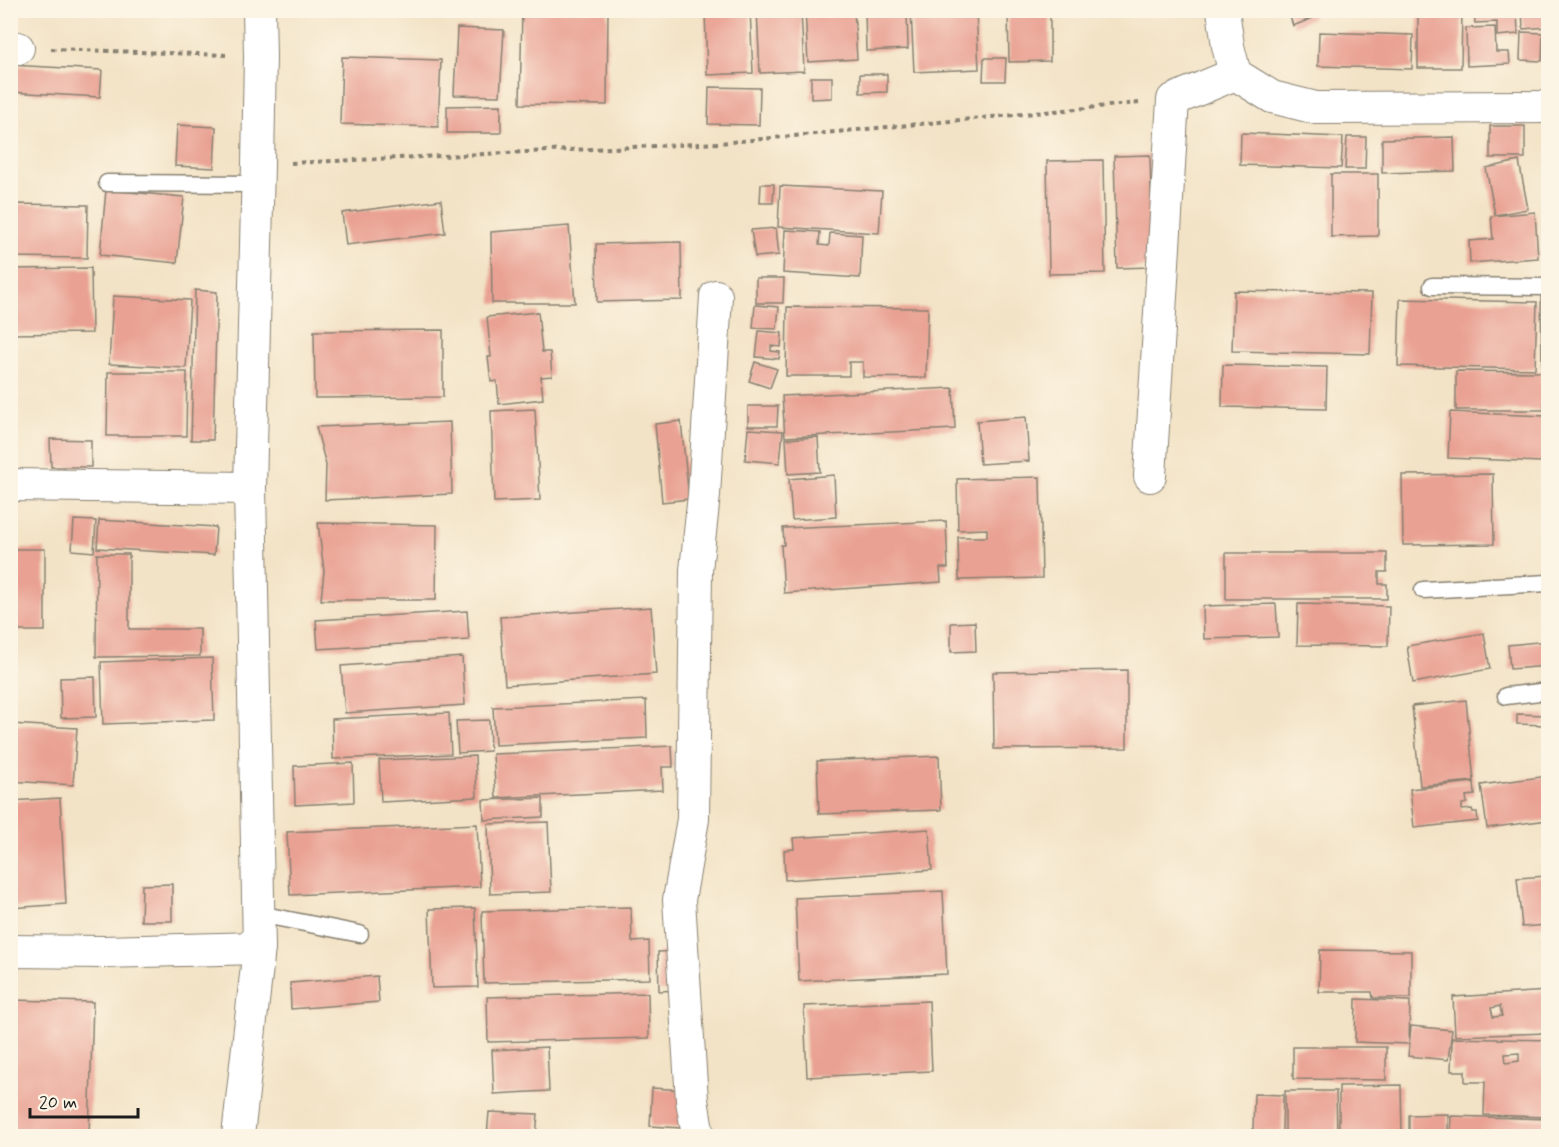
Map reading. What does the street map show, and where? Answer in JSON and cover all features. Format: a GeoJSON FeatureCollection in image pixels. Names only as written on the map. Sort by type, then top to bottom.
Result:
{"type":"FeatureCollection","features":[{"type":"Feature","properties":{"kind":"street"},"geometry":{"type":"LineString","coordinates":[[238,1137],[259,948],[250,488],[258,174],[259,10]]}},
{"type":"Feature","properties":{"kind":"street"},"geometry":{"type":"LineString","coordinates":[[1223,10],[1235,74],[1272,97],[1316,108],[1548,107]]}},
{"type":"Feature","properties":{"kind":"street"},"geometry":{"type":"LineString","coordinates":[[1150,476],[1173,100],[1235,74]]}},
{"type":"Feature","properties":{"kind":"street"},"geometry":{"type":"LineString","coordinates":[[698,1137],[692,1100],[679,900],[693,819],[696,570],[704,495],[716,296]]}},
{"type":"Feature","properties":{"kind":"street"},"geometry":{"type":"LineString","coordinates":[[10,485],[250,488]]}},
{"type":"Feature","properties":{"kind":"street"},"geometry":{"type":"LineString","coordinates":[[10,951],[103,952],[259,948]]}},
{"type":"Feature","properties":{"kind":"lane"},"geometry":{"type":"LineString","coordinates":[[107,183],[258,174]]}},
{"type":"Feature","properties":{"kind":"lane"},"geometry":{"type":"LineString","coordinates":[[1432,286],[1548,287]]}},
{"type":"Feature","properties":{"kind":"lane"},"geometry":{"type":"LineString","coordinates":[[1423,590],[1548,584]]}},
{"type":"Feature","properties":{"kind":"lane"},"geometry":{"type":"LineString","coordinates":[[1506,696],[1548,691]]}},
{"type":"Feature","properties":{"kind":"lane"},"geometry":{"type":"LineString","coordinates":[[259,914],[360,934]]}},
{"type":"Feature","properties":{"kind":"path"},"geometry":{"type":"LineString","coordinates":[[14,48],[260,56]]}},
{"type":"Feature","properties":{"kind":"path"},"geometry":{"type":"LineString","coordinates":[[258,174],[720,142],[1173,100]]}},
{"type":"Feature","properties":{"kind":"building"},"geometry":{"type":"Polygon","coordinates":[[[522,10],[608,10],[607,105],[520,104],[522,10]]]}},
{"type":"Feature","properties":{"kind":"building"},"geometry":{"type":"Polygon","coordinates":[[[705,10],[750,10],[753,73],[707,75],[705,10]]]}},
{"type":"Feature","properties":{"kind":"building"},"geometry":{"type":"Polygon","coordinates":[[[757,10],[801,10],[804,71],[760,73],[757,10]]]}},
{"type":"Feature","properties":{"kind":"building"},"geometry":{"type":"Polygon","coordinates":[[[805,10],[854,10],[857,59],[808,62],[805,10]]]}},
{"type":"Feature","properties":{"kind":"building"},"geometry":{"type":"Polygon","coordinates":[[[865,10],[907,10],[908,49],[866,51],[865,10]]]}},
{"type":"Feature","properties":{"kind":"building"},"geometry":{"type":"Polygon","coordinates":[[[911,10],[976,10],[979,69],[914,72],[911,10]]]}},
{"type":"Feature","properties":{"kind":"building"},"geometry":{"type":"Polygon","coordinates":[[[1008,10],[1050,10],[1050,61],[1009,62],[1008,10]]]}},
{"type":"Feature","properties":{"kind":"building"},"geometry":{"type":"Polygon","coordinates":[[[1288,10],[1311,10],[1313,18],[1293,26],[1288,10]]]}},
{"type":"Feature","properties":{"kind":"building"},"geometry":{"type":"Polygon","coordinates":[[[1418,10],[1462,10],[1461,68],[1418,68],[1418,10]]]}},
{"type":"Feature","properties":{"kind":"building"},"geometry":{"type":"Polygon","coordinates":[[[1474,10],[1517,10],[1518,34],[1497,36],[1497,22],[1475,23],[1474,10]]]}},
{"type":"Feature","properties":{"kind":"building"},"geometry":{"type":"Polygon","coordinates":[[[1522,10],[1548,10],[1548,27],[1523,29],[1522,10]]]}},
{"type":"Feature","properties":{"kind":"building"},"geometry":{"type":"Polygon","coordinates":[[[1495,27],[1496,52],[1509,52],[1510,64],[1467,66],[1466,28],[1495,27]]]}},
{"type":"Feature","properties":{"kind":"building"},"geometry":{"type":"Polygon","coordinates":[[[457,28],[504,30],[500,96],[454,95],[457,28]]]}},
{"type":"Feature","properties":{"kind":"building"},"geometry":{"type":"Polygon","coordinates":[[[1319,32],[1413,35],[1412,69],[1318,66],[1319,32]]]}},
{"type":"Feature","properties":{"kind":"building"},"geometry":{"type":"Polygon","coordinates":[[[1521,32],[1543,33],[1542,61],[1520,60],[1521,32]]]}},
{"type":"Feature","properties":{"kind":"building"},"geometry":{"type":"Polygon","coordinates":[[[342,57],[441,60],[438,127],[340,124],[342,57]]]}},
{"type":"Feature","properties":{"kind":"building"},"geometry":{"type":"Polygon","coordinates":[[[984,58],[1006,58],[1005,81],[983,81],[984,58]]]}},
{"type":"Feature","properties":{"kind":"building"},"geometry":{"type":"Polygon","coordinates":[[[10,65],[102,70],[100,97],[10,92],[10,65]]]}},
{"type":"Feature","properties":{"kind":"building"},"geometry":{"type":"Polygon","coordinates":[[[860,74],[887,74],[887,92],[860,93],[860,74]]]}},
{"type":"Feature","properties":{"kind":"building"},"geometry":{"type":"Polygon","coordinates":[[[811,77],[832,77],[832,98],[811,99],[811,77]]]}},
{"type":"Feature","properties":{"kind":"building"},"geometry":{"type":"Polygon","coordinates":[[[709,87],[760,88],[759,125],[708,124],[709,87]]]}},
{"type":"Feature","properties":{"kind":"building"},"geometry":{"type":"Polygon","coordinates":[[[501,105],[501,133],[447,133],[447,106],[501,105]]]}},
{"type":"Feature","properties":{"kind":"building"},"geometry":{"type":"Polygon","coordinates":[[[177,125],[216,127],[214,168],[175,166],[177,125]]]}},
{"type":"Feature","properties":{"kind":"building"},"geometry":{"type":"Polygon","coordinates":[[[1490,126],[1525,126],[1525,158],[1490,158],[1490,126]]]}},
{"type":"Feature","properties":{"kind":"building"},"geometry":{"type":"Polygon","coordinates":[[[1241,133],[1343,137],[1341,168],[1240,165],[1241,133]]]}},
{"type":"Feature","properties":{"kind":"building"},"geometry":{"type":"Polygon","coordinates":[[[1347,137],[1366,137],[1365,169],[1345,169],[1347,137]]]}},
{"type":"Feature","properties":{"kind":"building"},"geometry":{"type":"Polygon","coordinates":[[[1454,137],[1455,171],[1382,173],[1382,139],[1454,137]]]}},
{"type":"Feature","properties":{"kind":"building"},"geometry":{"type":"Polygon","coordinates":[[[1150,155],[1153,267],[1117,268],[1114,156],[1150,155]]]}},
{"type":"Feature","properties":{"kind":"building"},"geometry":{"type":"Polygon","coordinates":[[[1103,160],[1105,273],[1049,274],[1047,161],[1103,160]]]}},
{"type":"Feature","properties":{"kind":"building"},"geometry":{"type":"Polygon","coordinates":[[[1519,161],[1528,209],[1495,215],[1486,168],[1519,161]]]}},
{"type":"Feature","properties":{"kind":"building"},"geometry":{"type":"Polygon","coordinates":[[[1331,174],[1378,174],[1378,236],[1331,237],[1331,174]]]}},
{"type":"Feature","properties":{"kind":"building"},"geometry":{"type":"Polygon","coordinates":[[[761,184],[774,184],[773,203],[760,203],[761,184]]]}},
{"type":"Feature","properties":{"kind":"building"},"geometry":{"type":"Polygon","coordinates":[[[780,186],[882,191],[879,233],[778,227],[780,186]]]}},
{"type":"Feature","properties":{"kind":"building"},"geometry":{"type":"Polygon","coordinates":[[[106,190],[184,197],[177,263],[100,255],[106,190]]]}},
{"type":"Feature","properties":{"kind":"building"},"geometry":{"type":"Polygon","coordinates":[[[441,200],[445,233],[346,245],[342,213],[441,200]]]}},
{"type":"Feature","properties":{"kind":"building"},"geometry":{"type":"Polygon","coordinates":[[[10,204],[88,205],[87,258],[10,257],[10,204]]]}},
{"type":"Feature","properties":{"kind":"building"},"geometry":{"type":"Polygon","coordinates":[[[1535,212],[1538,258],[1470,263],[1469,241],[1493,239],[1491,216],[1535,212]]]}},
{"type":"Feature","properties":{"kind":"building"},"geometry":{"type":"Polygon","coordinates":[[[569,226],[575,303],[492,303],[491,232],[569,226]]]}},
{"type":"Feature","properties":{"kind":"building"},"geometry":{"type":"Polygon","coordinates":[[[776,228],[779,255],[755,257],[751,230],[776,228]]]}},
{"type":"Feature","properties":{"kind":"building"},"geometry":{"type":"Polygon","coordinates":[[[785,230],[820,232],[819,245],[829,246],[830,233],[862,235],[860,278],[783,273],[785,230]]]}},
{"type":"Feature","properties":{"kind":"building"},"geometry":{"type":"Polygon","coordinates":[[[681,242],[682,300],[597,302],[596,244],[681,242]]]}},
{"type":"Feature","properties":{"kind":"building"},"geometry":{"type":"Polygon","coordinates":[[[91,268],[92,333],[10,334],[10,269],[91,268]]]}},
{"type":"Feature","properties":{"kind":"building"},"geometry":{"type":"Polygon","coordinates":[[[756,278],[784,278],[783,303],[756,303],[756,278]]]}},
{"type":"Feature","properties":{"kind":"building"},"geometry":{"type":"Polygon","coordinates":[[[195,290],[217,292],[213,440],[191,440],[195,290]]]}},
{"type":"Feature","properties":{"kind":"building"},"geometry":{"type":"Polygon","coordinates":[[[1234,291],[1372,293],[1370,354],[1232,351],[1234,291]]]}},
{"type":"Feature","properties":{"kind":"building"},"geometry":{"type":"Polygon","coordinates":[[[113,296],[190,300],[186,368],[109,364],[113,296]]]}},
{"type":"Feature","properties":{"kind":"building"},"geometry":{"type":"Polygon","coordinates":[[[1541,297],[1548,297],[1548,367],[1542,367],[1541,297]]]}},
{"type":"Feature","properties":{"kind":"building"},"geometry":{"type":"Polygon","coordinates":[[[1400,299],[1537,302],[1535,369],[1398,366],[1400,299]]]}},
{"type":"Feature","properties":{"kind":"building"},"geometry":{"type":"Polygon","coordinates":[[[755,305],[779,307],[777,329],[753,328],[755,305]]]}},
{"type":"Feature","properties":{"kind":"building"},"geometry":{"type":"Polygon","coordinates":[[[787,307],[928,308],[926,378],[863,377],[863,362],[849,362],[849,376],[786,376],[787,307]]]}},
{"type":"Feature","properties":{"kind":"building"},"geometry":{"type":"Polygon","coordinates":[[[538,312],[542,352],[550,352],[552,376],[541,377],[543,399],[499,404],[497,381],[491,382],[487,317],[538,312]]]}},
{"type":"Feature","properties":{"kind":"building"},"geometry":{"type":"Polygon","coordinates":[[[443,330],[443,397],[315,398],[314,331],[443,330]]]}},
{"type":"Feature","properties":{"kind":"building"},"geometry":{"type":"Polygon","coordinates":[[[759,331],[782,333],[781,347],[771,346],[771,351],[780,352],[779,359],[756,357],[759,331]]]}},
{"type":"Feature","properties":{"kind":"building"},"geometry":{"type":"Polygon","coordinates":[[[755,362],[777,369],[770,388],[749,381],[755,362]]]}},
{"type":"Feature","properties":{"kind":"building"},"geometry":{"type":"Polygon","coordinates":[[[1223,365],[1327,367],[1326,409],[1222,407],[1223,365]]]}},
{"type":"Feature","properties":{"kind":"building"},"geometry":{"type":"Polygon","coordinates":[[[1456,371],[1544,372],[1544,410],[1456,410],[1456,371]]]}},
{"type":"Feature","properties":{"kind":"building"},"geometry":{"type":"Polygon","coordinates":[[[108,372],[187,372],[186,436],[107,436],[108,372]]]}},
{"type":"Feature","properties":{"kind":"building"},"geometry":{"type":"Polygon","coordinates":[[[953,388],[955,429],[785,437],[782,396],[953,388]]]}},
{"type":"Feature","properties":{"kind":"building"},"geometry":{"type":"Polygon","coordinates":[[[748,406],[778,406],[777,426],[748,426],[748,406]]]}},
{"type":"Feature","properties":{"kind":"building"},"geometry":{"type":"Polygon","coordinates":[[[535,409],[540,500],[494,502],[491,411],[535,409]]]}},
{"type":"Feature","properties":{"kind":"building"},"geometry":{"type":"Polygon","coordinates":[[[1450,412],[1545,416],[1543,462],[1448,458],[1450,412]]]}},
{"type":"Feature","properties":{"kind":"building"},"geometry":{"type":"Polygon","coordinates":[[[1026,417],[1029,461],[980,464],[977,421],[1026,417]]]}},
{"type":"Feature","properties":{"kind":"building"},"geometry":{"type":"Polygon","coordinates":[[[681,421],[689,499],[662,502],[655,424],[681,421]]]}},
{"type":"Feature","properties":{"kind":"building"},"geometry":{"type":"Polygon","coordinates":[[[450,422],[452,494],[325,500],[326,465],[316,427],[450,422]]]}},
{"type":"Feature","properties":{"kind":"building"},"geometry":{"type":"Polygon","coordinates":[[[748,429],[783,431],[780,463],[745,460],[748,429]]]}},
{"type":"Feature","properties":{"kind":"building"},"geometry":{"type":"Polygon","coordinates":[[[818,437],[820,472],[788,474],[786,439],[818,437]]]}},
{"type":"Feature","properties":{"kind":"building"},"geometry":{"type":"Polygon","coordinates":[[[50,439],[91,440],[91,467],[51,467],[50,439]]]}},
{"type":"Feature","properties":{"kind":"building"},"geometry":{"type":"Polygon","coordinates":[[[1493,474],[1494,544],[1403,545],[1402,475],[1493,474]]]}},
{"type":"Feature","properties":{"kind":"building"},"geometry":{"type":"Polygon","coordinates":[[[834,475],[836,517],[792,520],[789,479],[834,475]]]}},
{"type":"Feature","properties":{"kind":"building"},"geometry":{"type":"Polygon","coordinates":[[[1040,477],[1042,578],[959,580],[958,537],[987,537],[987,529],[958,530],[957,479],[1040,477]]]}},
{"type":"Feature","properties":{"kind":"building"},"geometry":{"type":"Polygon","coordinates":[[[74,520],[96,521],[94,552],[72,550],[74,520]]]}},
{"type":"Feature","properties":{"kind":"building"},"geometry":{"type":"Polygon","coordinates":[[[99,520],[216,527],[214,555],[97,548],[99,520]]]}},
{"type":"Feature","properties":{"kind":"building"},"geometry":{"type":"Polygon","coordinates":[[[946,521],[948,568],[940,568],[941,582],[784,593],[781,545],[784,545],[783,528],[946,521]]]}},
{"type":"Feature","properties":{"kind":"building"},"geometry":{"type":"Polygon","coordinates":[[[318,523],[437,525],[436,600],[321,600],[324,571],[318,523]]]}},
{"type":"Feature","properties":{"kind":"building"},"geometry":{"type":"Polygon","coordinates":[[[10,549],[45,549],[45,631],[10,631],[10,549]]]}},
{"type":"Feature","properties":{"kind":"building"},"geometry":{"type":"Polygon","coordinates":[[[1226,553],[1387,553],[1387,572],[1379,572],[1379,584],[1387,584],[1387,599],[1226,599],[1226,553]]]}},
{"type":"Feature","properties":{"kind":"building"},"geometry":{"type":"Polygon","coordinates":[[[97,554],[129,554],[129,629],[200,629],[200,656],[96,657],[97,554]]]}},
{"type":"Feature","properties":{"kind":"building"},"geometry":{"type":"Polygon","coordinates":[[[1276,604],[1278,637],[1204,639],[1203,606],[1276,604]]]}},
{"type":"Feature","properties":{"kind":"building"},"geometry":{"type":"Polygon","coordinates":[[[1298,604],[1389,606],[1388,646],[1297,645],[1298,604]]]}},
{"type":"Feature","properties":{"kind":"building"},"geometry":{"type":"Polygon","coordinates":[[[651,607],[656,674],[505,685],[500,617],[651,607]]]}},
{"type":"Feature","properties":{"kind":"building"},"geometry":{"type":"Polygon","coordinates":[[[467,611],[469,640],[318,649],[316,620],[467,611]]]}},
{"type":"Feature","properties":{"kind":"building"},"geometry":{"type":"Polygon","coordinates":[[[975,622],[976,651],[951,652],[951,623],[975,622]]]}},
{"type":"Feature","properties":{"kind":"building"},"geometry":{"type":"Polygon","coordinates":[[[1484,633],[1490,669],[1413,683],[1407,646],[1484,633]]]}},
{"type":"Feature","properties":{"kind":"building"},"geometry":{"type":"Polygon","coordinates":[[[1548,641],[1548,666],[1510,669],[1508,645],[1548,641]]]}},
{"type":"Feature","properties":{"kind":"building"},"geometry":{"type":"Polygon","coordinates":[[[462,657],[465,705],[345,713],[341,666],[462,657]]]}},
{"type":"Feature","properties":{"kind":"building"},"geometry":{"type":"Polygon","coordinates":[[[212,658],[214,720],[103,724],[101,662],[212,658]]]}},
{"type":"Feature","properties":{"kind":"building"},"geometry":{"type":"Polygon","coordinates":[[[1127,670],[1127,748],[994,749],[993,672],[1127,670]]]}},
{"type":"Feature","properties":{"kind":"building"},"geometry":{"type":"Polygon","coordinates":[[[95,677],[96,717],[61,718],[60,678],[95,677]]]}},
{"type":"Feature","properties":{"kind":"building"},"geometry":{"type":"Polygon","coordinates":[[[646,700],[647,738],[495,745],[493,707],[646,700]]]}},
{"type":"Feature","properties":{"kind":"building"},"geometry":{"type":"Polygon","coordinates":[[[1466,700],[1474,781],[1420,786],[1412,706],[1466,700]]]}},
{"type":"Feature","properties":{"kind":"building"},"geometry":{"type":"Polygon","coordinates":[[[449,713],[451,754],[333,759],[332,719],[449,713]]]}},
{"type":"Feature","properties":{"kind":"building"},"geometry":{"type":"Polygon","coordinates":[[[1517,714],[1546,715],[1546,725],[1517,724],[1517,714]]]}},
{"type":"Feature","properties":{"kind":"building"},"geometry":{"type":"Polygon","coordinates":[[[489,720],[490,751],[458,753],[456,721],[489,720]]]}},
{"type":"Feature","properties":{"kind":"building"},"geometry":{"type":"Polygon","coordinates":[[[10,724],[77,728],[73,785],[10,781],[10,724]]]}},
{"type":"Feature","properties":{"kind":"building"},"geometry":{"type":"Polygon","coordinates":[[[672,746],[673,767],[662,767],[663,790],[496,798],[493,754],[672,746]]]}},
{"type":"Feature","properties":{"kind":"building"},"geometry":{"type":"Polygon","coordinates":[[[475,756],[477,797],[381,802],[379,760],[475,756]]]}},
{"type":"Feature","properties":{"kind":"building"},"geometry":{"type":"Polygon","coordinates":[[[939,756],[941,810],[819,814],[817,761],[939,756]]]}},
{"type":"Feature","properties":{"kind":"building"},"geometry":{"type":"Polygon","coordinates":[[[353,763],[354,802],[295,805],[294,766],[353,763]]]}},
{"type":"Feature","properties":{"kind":"building"},"geometry":{"type":"Polygon","coordinates":[[[1548,776],[1548,820],[1487,828],[1481,785],[1548,776]]]}},
{"type":"Feature","properties":{"kind":"building"},"geometry":{"type":"Polygon","coordinates":[[[1474,782],[1475,795],[1466,796],[1467,803],[1462,804],[1462,810],[1472,809],[1473,812],[1477,812],[1478,821],[1414,828],[1410,789],[1474,782]]]}},
{"type":"Feature","properties":{"kind":"building"},"geometry":{"type":"Polygon","coordinates":[[[60,798],[66,904],[10,908],[10,801],[60,798]]]}},
{"type":"Feature","properties":{"kind":"building"},"geometry":{"type":"Polygon","coordinates":[[[543,798],[543,817],[484,820],[483,800],[543,798]]]}},
{"type":"Feature","properties":{"kind":"building"},"geometry":{"type":"Polygon","coordinates":[[[548,822],[551,892],[490,894],[488,824],[548,822]]]}},
{"type":"Feature","properties":{"kind":"building"},"geometry":{"type":"Polygon","coordinates":[[[477,824],[480,887],[290,895],[287,832],[477,824]]]}},
{"type":"Feature","properties":{"kind":"building"},"geometry":{"type":"Polygon","coordinates":[[[929,829],[932,870],[785,880],[784,850],[794,849],[793,838],[929,829]]]}},
{"type":"Feature","properties":{"kind":"building"},"geometry":{"type":"Polygon","coordinates":[[[1547,876],[1548,925],[1522,927],[1517,878],[1547,876]]]}},
{"type":"Feature","properties":{"kind":"building"},"geometry":{"type":"Polygon","coordinates":[[[172,884],[172,921],[141,921],[142,885],[172,884]]]}},
{"type":"Feature","properties":{"kind":"building"},"geometry":{"type":"Polygon","coordinates":[[[943,891],[947,974],[799,981],[795,898],[943,891]]]}},
{"type":"Feature","properties":{"kind":"building"},"geometry":{"type":"Polygon","coordinates":[[[631,907],[632,942],[649,941],[650,979],[484,983],[482,911],[631,907]]]}},
{"type":"Feature","properties":{"kind":"building"},"geometry":{"type":"Polygon","coordinates":[[[475,908],[478,987],[432,988],[429,909],[475,908]]]}},
{"type":"Feature","properties":{"kind":"building"},"geometry":{"type":"Polygon","coordinates":[[[1548,935],[1548,961],[1545,962],[1542,936],[1548,935]]]}},
{"type":"Feature","properties":{"kind":"building"},"geometry":{"type":"Polygon","coordinates":[[[1320,950],[1411,951],[1411,998],[1373,998],[1372,992],[1319,992],[1320,950]]]}},
{"type":"Feature","properties":{"kind":"building"},"geometry":{"type":"Polygon","coordinates":[[[680,951],[680,990],[659,991],[658,952],[680,951]]]}},
{"type":"Feature","properties":{"kind":"building"},"geometry":{"type":"Polygon","coordinates":[[[377,976],[379,1002],[291,1009],[290,983],[377,976]]]}},
{"type":"Feature","properties":{"kind":"building"},"geometry":{"type":"Polygon","coordinates":[[[1548,991],[1548,1033],[1455,1036],[1453,997],[1548,991]],[[1500,1006],[1491,1008],[1493,1017],[1502,1016],[1500,1006]]]}},
{"type":"Feature","properties":{"kind":"building"},"geometry":{"type":"Polygon","coordinates":[[[648,993],[649,1038],[488,1042],[487,997],[648,993]]]}},
{"type":"Feature","properties":{"kind":"building"},"geometry":{"type":"Polygon","coordinates":[[[1356,999],[1410,1001],[1409,1044],[1355,1042],[1356,999]]]}},
{"type":"Feature","properties":{"kind":"building"},"geometry":{"type":"Polygon","coordinates":[[[10,1000],[93,1002],[89,1136],[10,1136],[10,1000]]]}},
{"type":"Feature","properties":{"kind":"building"},"geometry":{"type":"Polygon","coordinates":[[[929,1001],[932,1071],[807,1077],[804,1006],[929,1001]]]}},
{"type":"Feature","properties":{"kind":"building"},"geometry":{"type":"Polygon","coordinates":[[[1411,1026],[1452,1030],[1448,1060],[1408,1056],[1411,1026]]]}},
{"type":"Feature","properties":{"kind":"building"},"geometry":{"type":"Polygon","coordinates":[[[1452,1038],[1548,1040],[1548,1117],[1484,1115],[1485,1082],[1465,1082],[1465,1071],[1451,1071],[1452,1038]],[[1519,1053],[1505,1054],[1506,1063],[1519,1061],[1519,1053]]]}},
{"type":"Feature","properties":{"kind":"building"},"geometry":{"type":"Polygon","coordinates":[[[547,1047],[549,1091],[494,1094],[492,1050],[547,1047]]]}},
{"type":"Feature","properties":{"kind":"building"},"geometry":{"type":"Polygon","coordinates":[[[1293,1047],[1386,1047],[1386,1080],[1293,1079],[1293,1047]]]}},
{"type":"Feature","properties":{"kind":"building"},"geometry":{"type":"Polygon","coordinates":[[[1401,1085],[1402,1135],[1339,1135],[1339,1086],[1401,1085]]]}},
{"type":"Feature","properties":{"kind":"building"},"geometry":{"type":"Polygon","coordinates":[[[652,1088],[683,1090],[681,1128],[650,1126],[652,1088]]]}},
{"type":"Feature","properties":{"kind":"building"},"geometry":{"type":"Polygon","coordinates":[[[1285,1091],[1336,1091],[1337,1136],[1285,1136],[1285,1091]]]}},
{"type":"Feature","properties":{"kind":"building"},"geometry":{"type":"Polygon","coordinates":[[[1254,1094],[1283,1095],[1282,1132],[1253,1131],[1254,1094]]]}},
{"type":"Feature","properties":{"kind":"building"},"geometry":{"type":"Polygon","coordinates":[[[489,1112],[538,1114],[536,1136],[487,1136],[489,1112]]]}},
{"type":"Feature","properties":{"kind":"building"},"geometry":{"type":"Polygon","coordinates":[[[1448,1114],[1448,1136],[1409,1136],[1409,1115],[1448,1114]]]}},
{"type":"Feature","properties":{"kind":"building"},"geometry":{"type":"Polygon","coordinates":[[[1451,1116],[1548,1119],[1548,1136],[1450,1136],[1451,1116]]]}}]}
